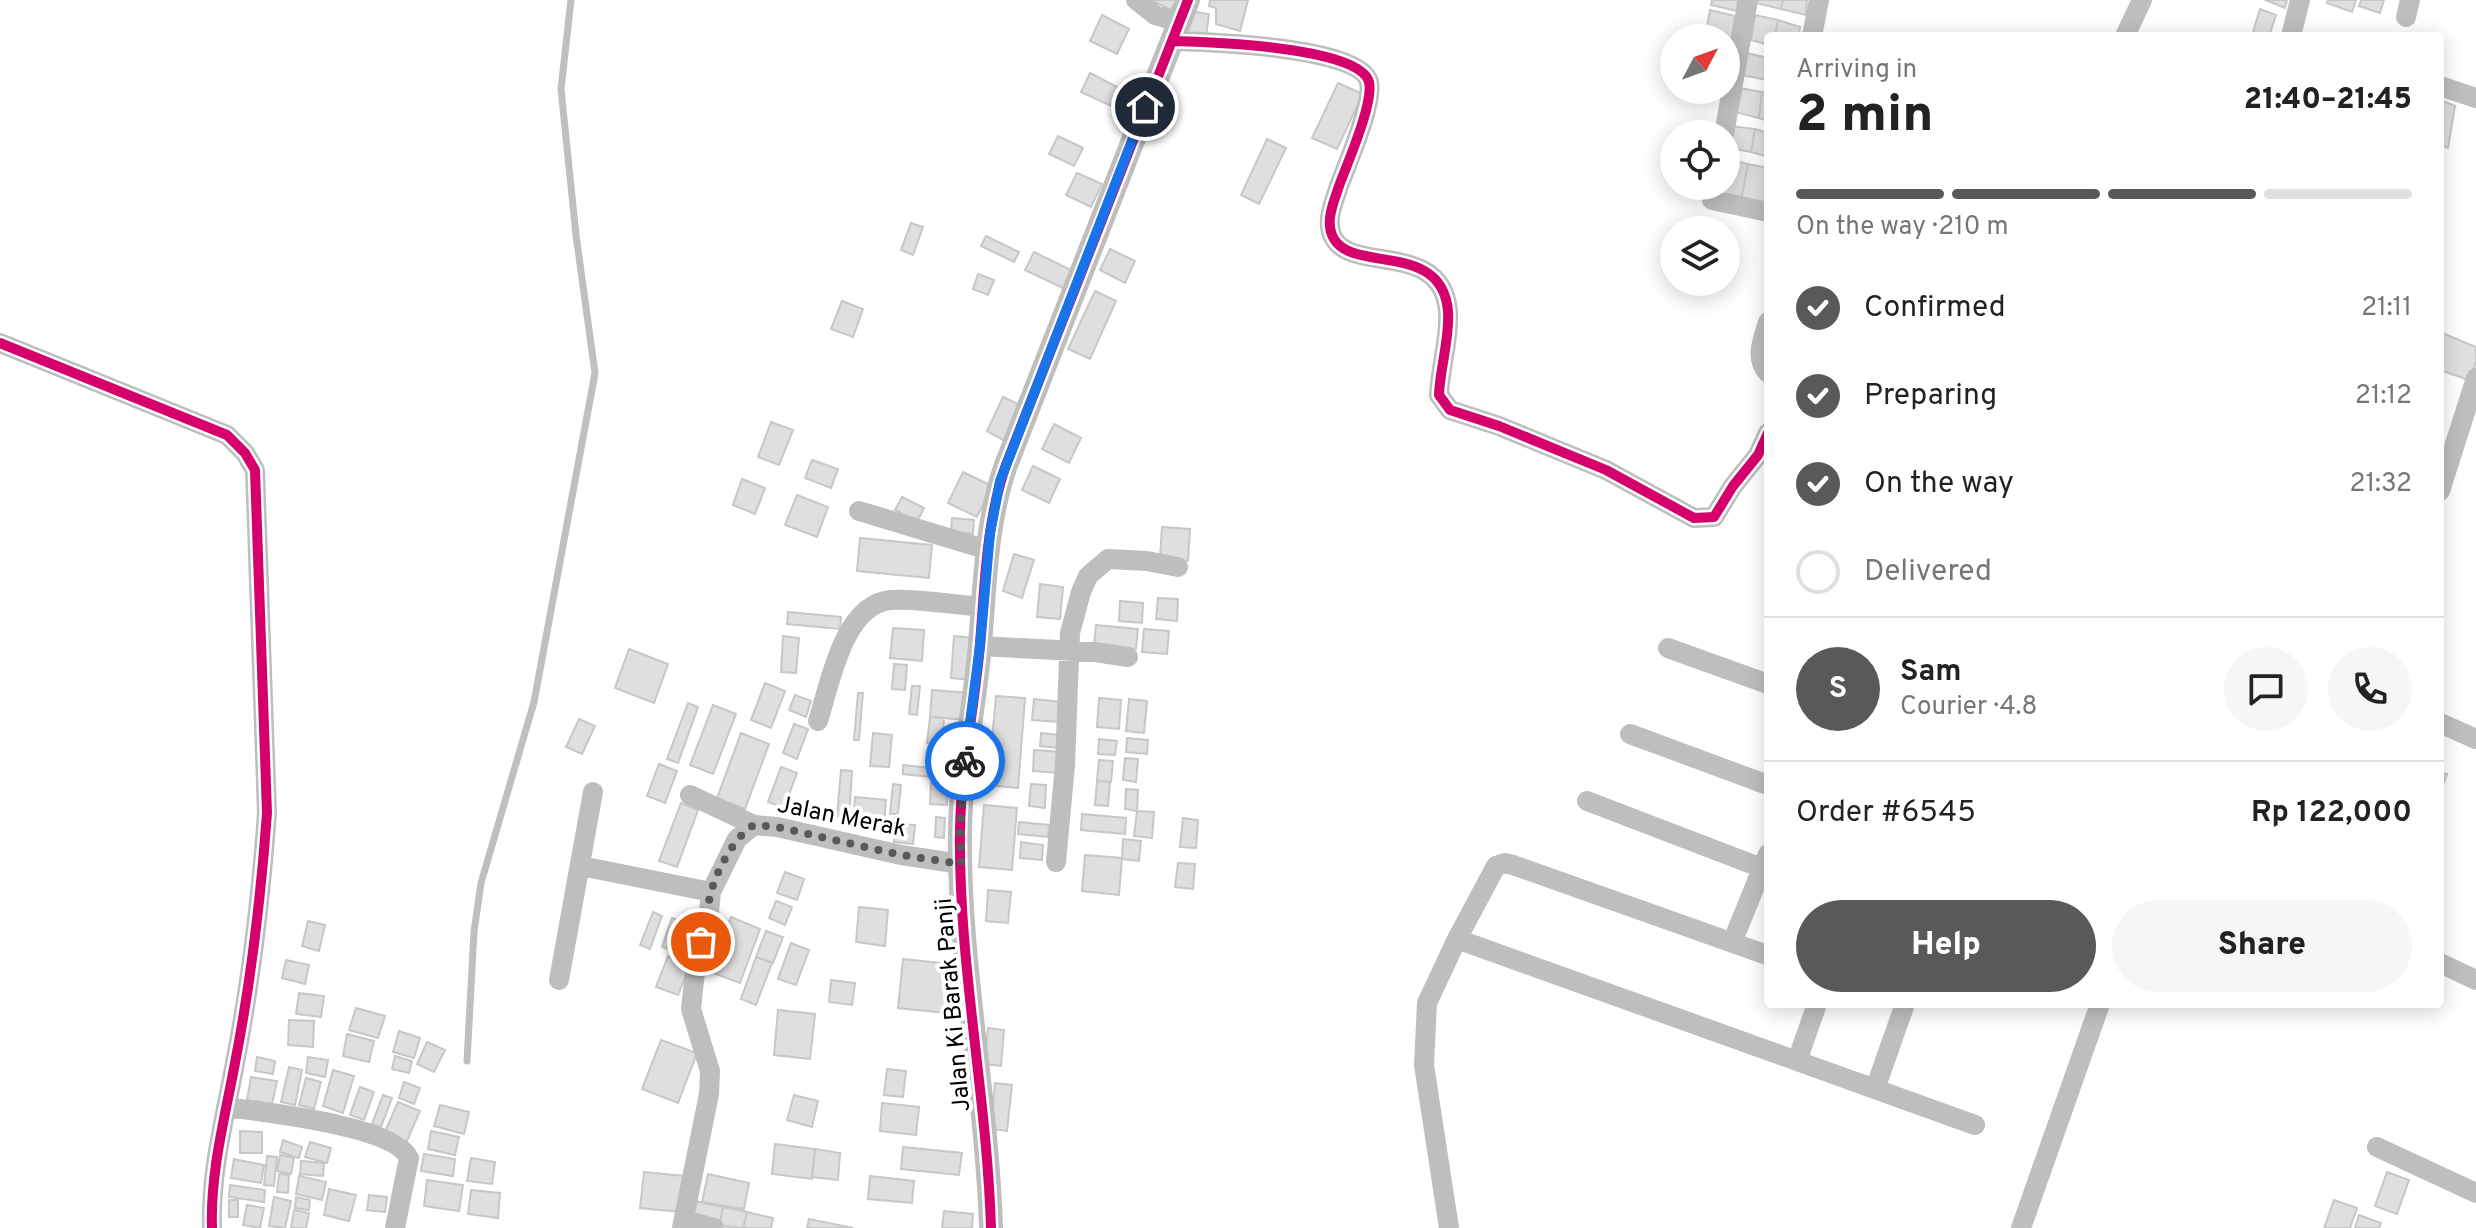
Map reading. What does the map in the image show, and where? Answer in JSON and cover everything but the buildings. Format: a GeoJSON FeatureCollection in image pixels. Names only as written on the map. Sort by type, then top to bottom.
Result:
{"type":"FeatureCollection","features":[{"type":"Feature","properties":{"kind":"street"},"geometry":{"type":"LineString","coordinates":[[1136,0],[1155,15],[1232,42],[1283,48],[1336,60],[1365,73],[1370,83],[1366,112],[1338,191],[1330,225],[1333,238],[1349,251],[1406,263],[1435,279],[1443,290],[1448,310],[1439,395],[1450,410],[1499,426],[1606,470],[1680,512],[1705,519],[1714,517],[1764,442]]}},
{"type":"Feature","properties":{"kind":"street"},"geometry":{"type":"LineString","coordinates":[[1727,120],[1748,0]]}},
{"type":"Feature","properties":{"kind":"street"},"geometry":{"type":"LineString","coordinates":[[1813,32],[1819,0]]}},
{"type":"Feature","properties":{"kind":"street"},"geometry":{"type":"LineString","coordinates":[[2127,32],[2142,0]]}},
{"type":"Feature","properties":{"kind":"street"},"geometry":{"type":"LineString","coordinates":[[2292,32],[2300,0]]}},
{"type":"Feature","properties":{"kind":"street","name":"Jalan Ki Barak Panji"},"geometry":{"type":"LineString","coordinates":[[991,1228],[967,973],[961,864],[963,780],[980,646],[988,550],[1000,481],[1179,21]]}},
{"type":"Feature","properties":{"kind":"street"},"geometry":{"type":"LineString","coordinates":[[2444,87],[2476,98]]}},
{"type":"Feature","properties":{"kind":"street"},"geometry":{"type":"LineString","coordinates":[[1712,200],[1764,211]]}},
{"type":"Feature","properties":{"kind":"street"},"geometry":{"type":"LineString","coordinates":[[1764,338],[1759,358],[1764,370]]}},
{"type":"Feature","properties":{"kind":"street"},"geometry":{"type":"LineString","coordinates":[[0,343],[227,435],[245,453],[255,470],[267,813],[249,982],[214,1183],[212,1228]]}},
{"type":"Feature","properties":{"kind":"street"},"geometry":{"type":"LineString","coordinates":[[2444,478],[2476,378]]}},
{"type":"Feature","properties":{"kind":"street"},"geometry":{"type":"LineString","coordinates":[[859,511],[988,550]]}},
{"type":"Feature","properties":{"kind":"street"},"geometry":{"type":"LineString","coordinates":[[1056,862],[1065,751],[1068,651],[1081,592],[1088,576],[1108,559],[1147,561],[1178,567]]}},
{"type":"Feature","properties":{"kind":"street"},"geometry":{"type":"LineString","coordinates":[[818,721],[841,648],[858,617],[868,606],[890,600],[983,607]]}},
{"type":"Feature","properties":{"kind":"street"},"geometry":{"type":"LineString","coordinates":[[980,646],[1128,657]]}},
{"type":"Feature","properties":{"kind":"street"},"geometry":{"type":"LineString","coordinates":[[1668,648],[1764,683]]}},
{"type":"Feature","properties":{"kind":"street"},"geometry":{"type":"LineString","coordinates":[[2444,725],[2476,739]]}},
{"type":"Feature","properties":{"kind":"street"},"geometry":{"type":"LineString","coordinates":[[1630,734],[1764,784]]}},
{"type":"Feature","properties":{"kind":"street"},"geometry":{"type":"LineString","coordinates":[[559,980],[593,792]]}},
{"type":"Feature","properties":{"kind":"street"},"geometry":{"type":"LineString","coordinates":[[690,795],[754,825]]}},
{"type":"Feature","properties":{"kind":"street"},"geometry":{"type":"LineString","coordinates":[[1587,801],[1764,861]]}},
{"type":"Feature","properties":{"kind":"street","name":"Jalan Merak"},"geometry":{"type":"LineString","coordinates":[[683,1224],[709,1094],[710,1071],[691,1009],[696,962],[708,922],[711,892],[737,839],[754,825],[777,827],[901,855],[961,864]]}},
{"type":"Feature","properties":{"kind":"street"},"geometry":{"type":"LineString","coordinates":[[1449,1228],[1423,1057],[1427,1003],[1496,866],[1505,863],[1764,954]]}},
{"type":"Feature","properties":{"kind":"street"},"geometry":{"type":"LineString","coordinates":[[1732,943],[1764,863]]}},
{"type":"Feature","properties":{"kind":"street"},"geometry":{"type":"LineString","coordinates":[[581,866],[711,892]]}},
{"type":"Feature","properties":{"kind":"street"},"geometry":{"type":"LineString","coordinates":[[1457,939],[1975,1125]]}},
{"type":"Feature","properties":{"kind":"street"},"geometry":{"type":"LineString","coordinates":[[2444,965],[2476,980]]}},
{"type":"Feature","properties":{"kind":"street"},"geometry":{"type":"LineString","coordinates":[[1797,1061],[1816,1008]]}},
{"type":"Feature","properties":{"kind":"street"},"geometry":{"type":"LineString","coordinates":[[1875,1089],[1904,1008]]}},
{"type":"Feature","properties":{"kind":"street"},"geometry":{"type":"LineString","coordinates":[[2021,1228],[2099,1008]]}},
{"type":"Feature","properties":{"kind":"street"},"geometry":{"type":"LineString","coordinates":[[226,1107],[320,1121],[389,1140],[405,1150],[409,1158],[395,1228]]}},
{"type":"Feature","properties":{"kind":"street"},"geometry":{"type":"LineString","coordinates":[[2377,1147],[2476,1193]]}},
{"type":"Feature","properties":{"kind":"street"},"geometry":{"type":"LineString","coordinates":[[683,1224],[714,1228]]}},
{"type":"Feature","properties":{"kind":"waterway"},"geometry":{"type":"LineString","coordinates":[[467,1061],[474,932],[481,883],[534,702],[595,373],[576,235],[561,89],[571,0]]}},
{"type":"Feature","properties":{"kind":"cycle path"},"geometry":{"type":"LineString","coordinates":[[991,1228],[963,930],[960,830],[990,531],[1006,465],[1188,0]]}},
{"type":"Feature","properties":{"kind":"cycle path"},"geometry":{"type":"LineString","coordinates":[[1172,41],[1311,53],[1359,70],[1369,82],[1364,118],[1333,205],[1331,232],[1344,249],[1415,266],[1430,275],[1442,289],[1448,322],[1439,395],[1450,410],[1499,426],[1606,470],[1694,518],[1714,517],[1764,442]]}},
{"type":"Feature","properties":{"kind":"cycle path"},"geometry":{"type":"LineString","coordinates":[[0,343],[227,435],[245,453],[255,470],[267,813],[251,970],[216,1166],[212,1228]]}},
{"type":"Feature","properties":{"kind":"way so far"},"geometry":{"type":"LineString","coordinates":[[701,942],[708,922],[711,892],[737,839],[754,825],[961,864],[965,761]]}},
{"type":"Feature","properties":{"kind":"route"},"geometry":{"type":"LineString","coordinates":[[965,761],[990,533],[1000,481],[1145,107]]}}]}
